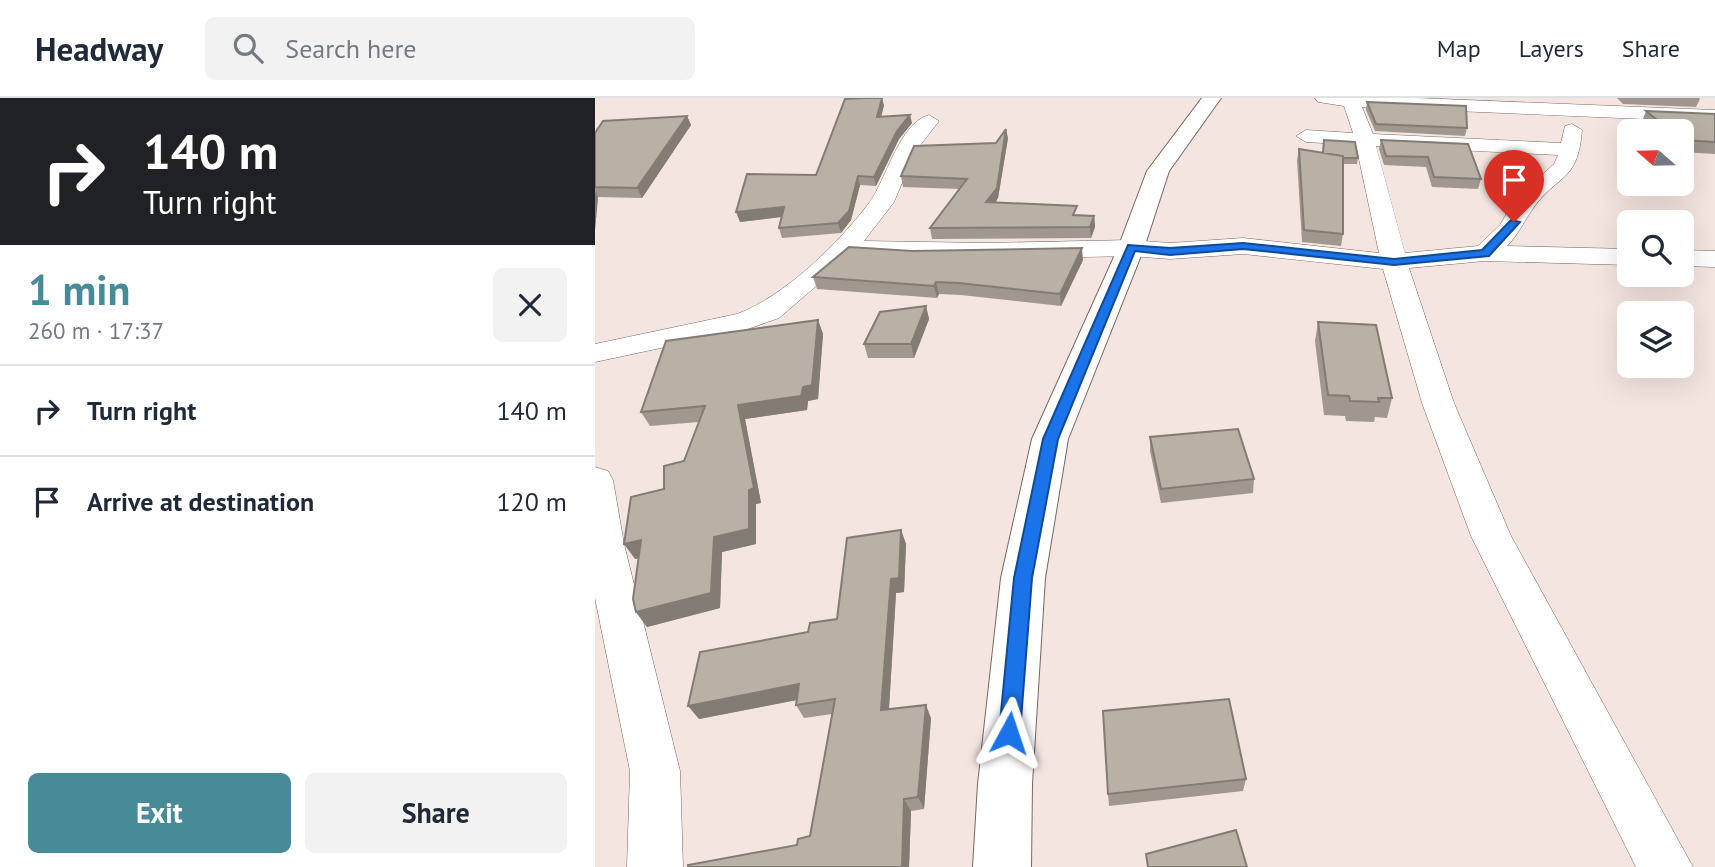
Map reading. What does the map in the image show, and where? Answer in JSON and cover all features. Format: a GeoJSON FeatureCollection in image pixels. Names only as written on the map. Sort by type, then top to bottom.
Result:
{"type":"FeatureCollection","features":[{"type":"Feature","properties":{"kind":"street"},"geometry":{"type":"LineString","coordinates":[[1002,867],[1005,784],[1023,578],[1050,439],[1131,248],[1158,171],[1212,98]]}},
{"type":"Feature","properties":{"kind":"street"},"geometry":{"type":"LineString","coordinates":[[1338,100],[1565,106],[1715,116]]}},
{"type":"Feature","properties":{"kind":"street"},"geometry":{"type":"LineString","coordinates":[[1338,100],[1364,137],[1394,262],[1438,403],[1492,536],[1665,867]]}},
{"type":"Feature","properties":{"kind":"street"},"geometry":{"type":"LineString","coordinates":[[1485,253],[1510,229],[1522,205],[1564,167],[1570,150],[1565,106]]}},
{"type":"Feature","properties":{"kind":"street"},"geometry":{"type":"LineString","coordinates":[[595,353],[745,321],[769,312],[845,248],[882,202],[905,151],[929,121]]}},
{"type":"Feature","properties":{"kind":"street"},"geometry":{"type":"LineString","coordinates":[[1306,136],[1570,150]]}},
{"type":"Feature","properties":{"kind":"street"},"geometry":{"type":"LineString","coordinates":[[845,248],[999,251],[1131,248],[1170,251],[1243,246],[1394,262],[1485,253],[1617,257]]}},
{"type":"Feature","properties":{"kind":"street"},"geometry":{"type":"LineString","coordinates":[[1694,258],[1715,259]]}},
{"type":"Feature","properties":{"kind":"street"},"geometry":{"type":"LineString","coordinates":[[595,480],[604,544],[655,771],[655,867]]}},
{"type":"Feature","properties":{"kind":"building"},"geometry":{"type":"Polygon","coordinates":[[[882,98],[877,117],[910,115],[897,131],[874,177],[858,176],[849,211],[838,223],[779,228],[784,207],[736,212],[747,174],[816,175],[845,99],[882,98]]]}},
{"type":"Feature","properties":{"kind":"building"},"geometry":{"type":"Polygon","coordinates":[[[1367,102],[1466,106],[1467,128],[1376,124],[1367,102]]]}},
{"type":"Feature","properties":{"kind":"building"},"geometry":{"type":"Polygon","coordinates":[[[1646,111],[1715,114],[1715,142],[1694,141],[1694,119],[1656,119],[1646,111]]]}},
{"type":"Feature","properties":{"kind":"building"},"geometry":{"type":"Polygon","coordinates":[[[687,116],[637,188],[595,187],[595,133],[603,121],[687,116]]]}},
{"type":"Feature","properties":{"kind":"building"},"geometry":{"type":"Polygon","coordinates":[[[1006,129],[997,188],[986,202],[1077,206],[1073,215],[1094,216],[1090,227],[930,228],[967,179],[901,176],[914,146],[996,143],[1006,129]]]}},
{"type":"Feature","properties":{"kind":"building"},"geometry":{"type":"Polygon","coordinates":[[[1324,140],[1355,142],[1358,158],[1343,158],[1323,153],[1324,140]]]}},
{"type":"Feature","properties":{"kind":"building"},"geometry":{"type":"Polygon","coordinates":[[[1381,140],[1468,144],[1481,179],[1434,177],[1428,157],[1386,156],[1381,140]]]}},
{"type":"Feature","properties":{"kind":"building"},"geometry":{"type":"Polygon","coordinates":[[[1299,149],[1343,156],[1343,234],[1304,230],[1299,149]]]}},
{"type":"Feature","properties":{"kind":"building"},"geometry":{"type":"Polygon","coordinates":[[[849,247],[912,251],[1082,248],[1060,294],[959,283],[936,282],[934,286],[813,277],[849,247]]]}},
{"type":"Feature","properties":{"kind":"building"},"geometry":{"type":"Polygon","coordinates":[[[926,306],[911,344],[864,344],[880,312],[926,306]]]}},
{"type":"Feature","properties":{"kind":"building"},"geometry":{"type":"Polygon","coordinates":[[[818,320],[812,385],[803,387],[801,396],[738,405],[754,488],[749,490],[749,529],[714,537],[711,593],[636,612],[633,599],[641,540],[624,544],[631,497],[664,489],[664,466],[684,461],[705,406],[641,412],[666,341],[818,320]]]}},
{"type":"Feature","properties":{"kind":"building"},"geometry":{"type":"Polygon","coordinates":[[[1318,322],[1376,325],[1392,398],[1378,398],[1379,402],[1350,401],[1349,396],[1328,395],[1318,322]]]}},
{"type":"Feature","properties":{"kind":"building"},"geometry":{"type":"Polygon","coordinates":[[[1238,429],[1254,479],[1161,489],[1150,437],[1238,429]]]}},
{"type":"Feature","properties":{"kind":"building"},"geometry":{"type":"Polygon","coordinates":[[[901,530],[899,578],[891,579],[881,710],[926,705],[918,797],[904,799],[902,867],[688,867],[797,845],[798,839],[810,836],[835,699],[796,705],[799,684],[688,706],[700,652],[808,632],[810,623],[837,619],[847,538],[901,530]]]}},
{"type":"Feature","properties":{"kind":"building"},"geometry":{"type":"Polygon","coordinates":[[[1229,699],[1246,779],[1108,794],[1103,711],[1229,699]]]}},
{"type":"Feature","properties":{"kind":"building"},"geometry":{"type":"Polygon","coordinates":[[[1236,830],[1247,867],[1148,867],[1146,854],[1236,830]]]}},
{"type":"Feature","properties":{"kind":"route"},"geometry":{"type":"LineString","coordinates":[[1009,733],[1023,578],[1050,439],[1131,248],[1170,251],[1243,246],[1394,262],[1485,253],[1514,222]]}}]}
